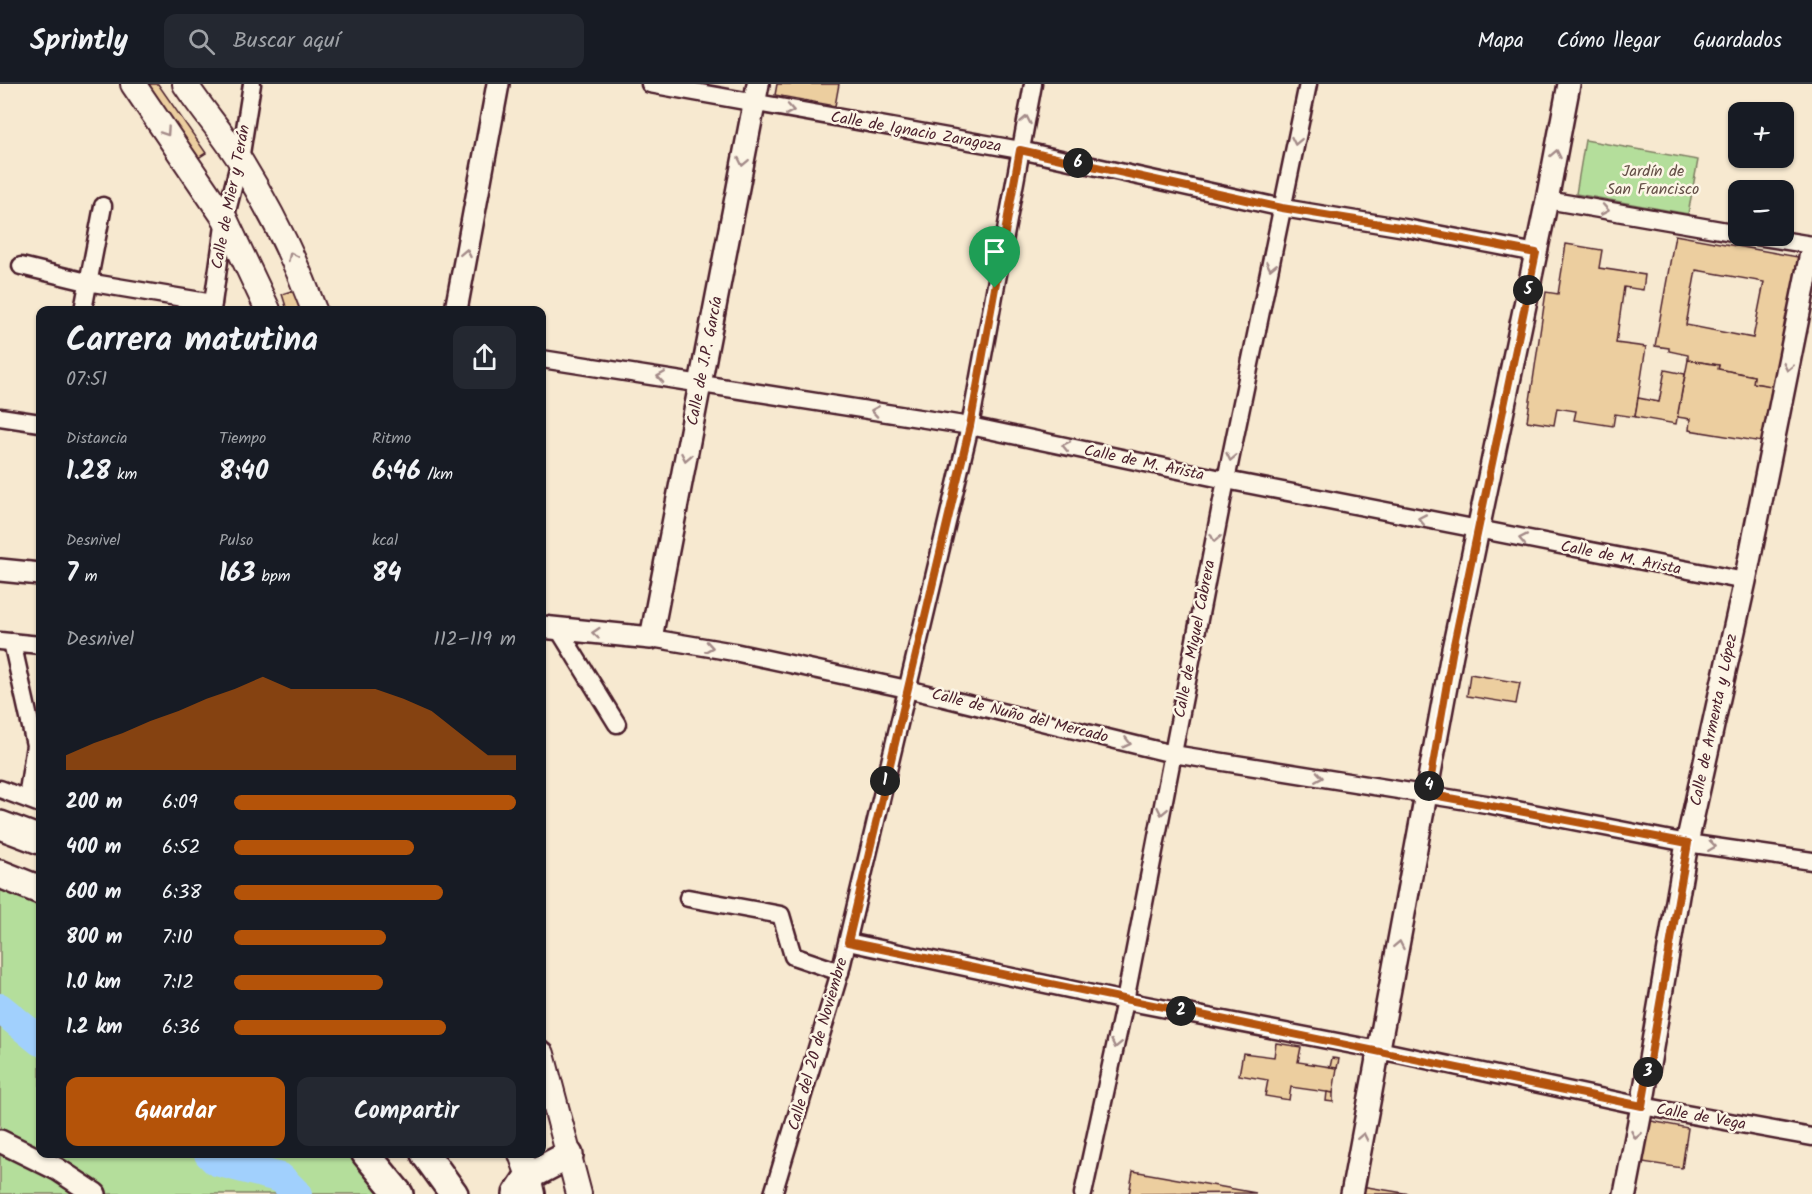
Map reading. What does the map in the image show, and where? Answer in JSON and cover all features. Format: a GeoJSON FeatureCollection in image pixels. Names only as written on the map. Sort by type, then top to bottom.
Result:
{"type":"FeatureCollection","features":[{"type":"Feature","properties":{"kind":"main road"},"geometry":{"type":"LineString","coordinates":[[133,84],[225,219],[266,306]]}},
{"type":"Feature","properties":{"kind":"main road"},"geometry":{"type":"LineString","coordinates":[[185,84],[240,160],[283,238],[313,306]]}},
{"type":"Feature","properties":{"kind":"main road"},"geometry":{"type":"LineString","coordinates":[[0,825],[36,838]]}},
{"type":"Feature","properties":{"kind":"main road"},"geometry":{"type":"LineString","coordinates":[[0,874],[36,888]]}},
{"type":"Feature","properties":{"kind":"main road"},"geometry":{"type":"LineString","coordinates":[[546,1069],[579,1194]]}},
{"type":"Feature","properties":{"kind":"main road"},"geometry":{"type":"LineString","coordinates":[[525,1179],[569,1155]]}},
{"type":"Feature","properties":{"kind":"main road"},"geometry":{"type":"LineString","coordinates":[[369,1158],[399,1194]]}},
{"type":"Feature","properties":{"kind":"main road"},"geometry":{"type":"LineString","coordinates":[[433,1159],[454,1194]]}},
{"type":"Feature","properties":{"kind":"street","name":"Calle de Mier y Terán"},"geometry":{"type":"LineString","coordinates":[[212,306],[225,219],[240,160],[252,84]]}},
{"type":"Feature","properties":{"kind":"street"},"geometry":{"type":"LineString","coordinates":[[457,306],[498,84]]}},
{"type":"Feature","properties":{"kind":"street","name":"Calle de Ignacio Zaragoza"},"geometry":{"type":"LineString","coordinates":[[650,84],[756,94],[1282,208],[1411,229],[1536,253]]}},
{"type":"Feature","properties":{"kind":"street","name":"Calle del 20 de Noviembre"},"geometry":{"type":"LineString","coordinates":[[773,1194],[848,942],[970,426],[1033,84]]}},
{"type":"Feature","properties":{"kind":"street","name":"Calle de Miguel Cabrera"},"geometry":{"type":"LineString","coordinates":[[1083,1194],[1125,1001],[1226,480],[1308,84]]}},
{"type":"Feature","properties":{"kind":"street"},"geometry":{"type":"LineString","coordinates":[[1352,1194],[1428,794],[1452,654],[1569,84]]}},
{"type":"Feature","properties":{"kind":"street","name":"Calle de J.P. García"},"geometry":{"type":"LineString","coordinates":[[651,638],[756,94]]}},
{"type":"Feature","properties":{"kind":"street"},"geometry":{"type":"LineString","coordinates":[[1547,200],[1728,230]]}},
{"type":"Feature","properties":{"kind":"street"},"geometry":{"type":"LineString","coordinates":[[84,306],[103,206]]}},
{"type":"Feature","properties":{"kind":"street"},"geometry":{"type":"LineString","coordinates":[[1794,243],[1812,246]]}},
{"type":"Feature","properties":{"kind":"street","name":"Calle de Armenta y López"},"geometry":{"type":"LineString","coordinates":[[1625,1194],[1688,843],[1808,294],[1812,246]]}},
{"type":"Feature","properties":{"kind":"street"},"geometry":{"type":"LineString","coordinates":[[21,266],[207,306]]}},
{"type":"Feature","properties":{"kind":"street","name":"Calle de M. Arista"},"geometry":{"type":"LineString","coordinates":[[546,360],[970,426],[1479,531],[1745,581]]}},
{"type":"Feature","properties":{"kind":"street"},"geometry":{"type":"LineString","coordinates":[[0,417],[36,422]]}},
{"type":"Feature","properties":{"kind":"street"},"geometry":{"type":"LineString","coordinates":[[0,570],[36,574]]}},
{"type":"Feature","properties":{"kind":"street"},"geometry":{"type":"LineString","coordinates":[[550,628],[617,724]]}},
{"type":"Feature","properties":{"kind":"street","name":"Calle de Nuño del Mercado"},"geometry":{"type":"LineString","coordinates":[[550,628],[651,638],[735,652],[907,689],[1173,754],[1428,794],[1688,843],[1812,861]]}},
{"type":"Feature","properties":{"kind":"street"},"geometry":{"type":"LineString","coordinates":[[36,645],[6,641],[36,738]]}},
{"type":"Feature","properties":{"kind":"street"},"geometry":{"type":"LineString","coordinates":[[0,789],[34,801],[36,773]]}},
{"type":"Feature","properties":{"kind":"street"},"geometry":{"type":"LineString","coordinates":[[688,898],[781,915],[793,957],[840,972]]}},
{"type":"Feature","properties":{"kind":"street","name":"Calle de Vega"},"geometry":{"type":"LineString","coordinates":[[848,942],[1642,1106],[1812,1137]]}},
{"type":"Feature","properties":{"kind":"street"},"geometry":{"type":"LineString","coordinates":[[0,1141],[57,1169],[95,1194]]}},
{"type":"Feature","properties":{"kind":"green space","name":"Jardín de San Francisco"},"geometry":{"type":"Polygon","coordinates":[[[1585,140],[1698,160],[1688,214],[1576,194],[1585,140]]]}},
{"type":"Feature","properties":{"kind":"green space"},"geometry":{"type":"Polygon","coordinates":[[[0,874],[36,888],[36,1158],[369,1158],[399,1194],[86,1194],[0,1145],[0,874]]]}},
{"type":"Feature","properties":{"kind":"green space"},"geometry":{"type":"Polygon","coordinates":[[[0,1150],[48,1172],[80,1194],[0,1194],[0,1150]]]}},
{"type":"Feature","properties":{"kind":"building"},"geometry":{"type":"Polygon","coordinates":[[[135,84],[158,84],[206,153],[189,164],[135,84]]]}},
{"type":"Feature","properties":{"kind":"building"},"geometry":{"type":"Polygon","coordinates":[[[777,84],[839,84],[835,106],[775,95],[777,84]]]}},
{"type":"Feature","properties":{"kind":"building"},"geometry":{"type":"Polygon","coordinates":[[[1675,235],[1798,257],[1775,387],[1753,383],[1754,376],[1718,369],[1719,365],[1688,360],[1688,355],[1669,351],[1669,348],[1655,346],[1675,235]],[[1696,270],[1686,325],[1753,338],[1764,282],[1696,270]]]}},
{"type":"Feature","properties":{"kind":"building"},"geometry":{"type":"Polygon","coordinates":[[[1566,244],[1602,250],[1599,268],[1645,275],[1643,290],[1624,287],[1616,343],[1646,347],[1635,417],[1615,414],[1613,426],[1574,420],[1576,411],[1557,408],[1554,425],[1527,421],[1546,292],[1558,294],[1566,244]]]}},
{"type":"Feature","properties":{"kind":"building"},"geometry":{"type":"Polygon","coordinates":[[[301,288],[307,306],[286,306],[282,294],[301,288]]]}},
{"type":"Feature","properties":{"kind":"building"},"geometry":{"type":"Polygon","coordinates":[[[1688,360],[1719,365],[1718,369],[1754,376],[1753,383],[1772,386],[1762,442],[1689,430],[1690,419],[1677,417],[1688,360]]]}},
{"type":"Feature","properties":{"kind":"building"},"geometry":{"type":"Polygon","coordinates":[[[1665,370],[1685,374],[1676,424],[1635,417],[1638,398],[1659,402],[1665,370]]]}},
{"type":"Feature","properties":{"kind":"building"},"geometry":{"type":"Polygon","coordinates":[[[1470,674],[1520,683],[1516,704],[1467,696],[1470,674]]]}},
{"type":"Feature","properties":{"kind":"building"},"geometry":{"type":"Polygon","coordinates":[[[1276,1043],[1301,1047],[1298,1062],[1337,1068],[1333,1093],[1291,1087],[1289,1100],[1265,1096],[1268,1080],[1239,1075],[1243,1053],[1274,1057],[1276,1043]]]}},
{"type":"Feature","properties":{"kind":"building"},"geometry":{"type":"Polygon","coordinates":[[[1332,1058],[1339,1059],[1337,1068],[1330,1067],[1332,1058]]]}},
{"type":"Feature","properties":{"kind":"building"},"geometry":{"type":"Polygon","coordinates":[[[1327,1092],[1333,1093],[1333,1102],[1326,1101],[1327,1092]]]}},
{"type":"Feature","properties":{"kind":"building"},"geometry":{"type":"Polygon","coordinates":[[[1646,1120],[1688,1128],[1682,1168],[1636,1161],[1646,1120]]]}},
{"type":"Feature","properties":{"kind":"building"},"geometry":{"type":"Polygon","coordinates":[[[1133,1171],[1256,1193],[1129,1194],[1133,1171]]]}},
{"type":"Feature","properties":{"kind":"building"},"geometry":{"type":"Polygon","coordinates":[[[1361,1186],[1410,1194],[1360,1194],[1361,1186]]]}},
{"type":"Feature","properties":{"kind":"waterway"},"geometry":{"type":"LineString","coordinates":[[0,1008],[36,1038]]}},
{"type":"Feature","properties":{"kind":"waterway"},"geometry":{"type":"LineString","coordinates":[[213,1158],[216,1161],[281,1178],[297,1194]]}},
{"type":"Feature","properties":{"kind":"route"},"geometry":{"type":"LineString","coordinates":[[1020,150],[1282,208],[1411,229],[1536,253],[1452,654],[1428,794],[1688,843],[1642,1106],[848,942],[970,426],[995,288],[1020,150]]}}]}
